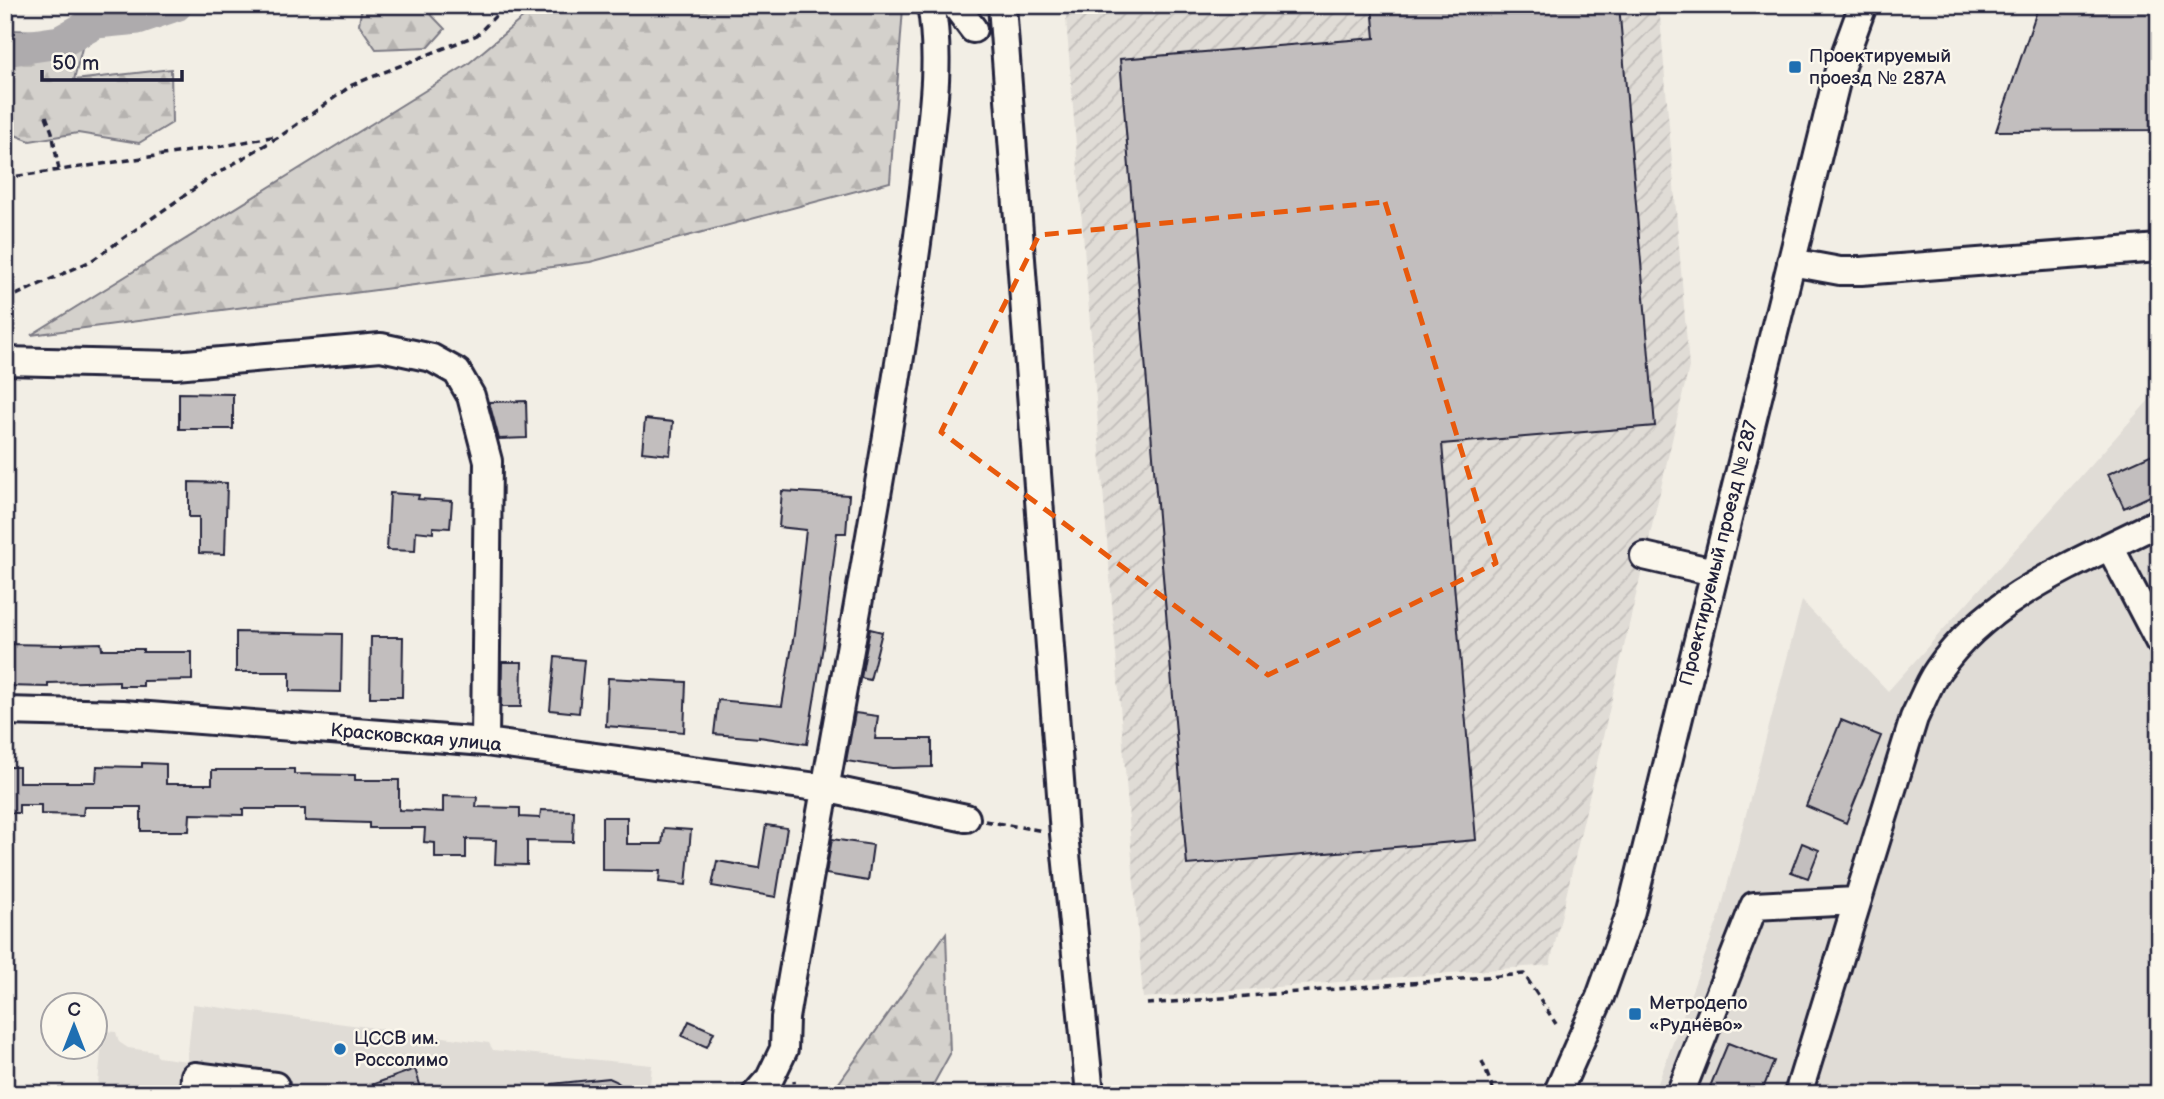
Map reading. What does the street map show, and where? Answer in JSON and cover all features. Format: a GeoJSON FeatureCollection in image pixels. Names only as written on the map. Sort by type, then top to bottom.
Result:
{"type":"FeatureCollection","features":[{"type":"Feature","properties":{"kind":"street"},"geometry":{"type":"LineString","coordinates":[[756,1094],[770,1078],[784,1049],[785,1018],[824,788],[879,490],[920,225],[933,116],[936,33],[931,5]]}},
{"type":"Feature","properties":{"kind":"street"},"geometry":{"type":"LineString","coordinates":[[955,5],[973,29]]}},
{"type":"Feature","properties":{"kind":"street"},"geometry":{"type":"LineString","coordinates":[[1002,5],[1063,834],[1090,1094]]}},
{"type":"Feature","properties":{"kind":"street","name":"Проектируемый проезд № 287"},"geometry":{"type":"LineString","coordinates":[[1557,1094],[1600,997],[1631,911],[1838,74],[1863,5]]}},
{"type":"Feature","properties":{"kind":"street"},"geometry":{"type":"LineString","coordinates":[[1791,262],[1840,271],[1861,271],[2159,248]]}},
{"type":"Feature","properties":{"kind":"street"},"geometry":{"type":"LineString","coordinates":[[5,362],[175,365],[381,347],[432,358],[457,372],[471,396],[488,461],[485,742]]}},
{"type":"Feature","properties":{"kind":"street"},"geometry":{"type":"LineString","coordinates":[[1798,1094],[1914,718],[1937,671],[1961,641],[1989,614],[2027,589],[2159,522]]}},
{"type":"Feature","properties":{"kind":"street"},"geometry":{"type":"LineString","coordinates":[[2110,547],[2159,641]]}},
{"type":"Feature","properties":{"kind":"street"},"geometry":{"type":"LineString","coordinates":[[1642,564],[1712,581]]}},
{"type":"Feature","properties":{"kind":"street","name":"Красковская улица"},"geometry":{"type":"LineString","coordinates":[[5,711],[122,714],[485,742],[824,788],[966,818]]}},
{"type":"Feature","properties":{"kind":"street"},"geometry":{"type":"LineString","coordinates":[[1680,1094],[1754,906],[1857,901]]}},
{"type":"Feature","properties":{"kind":"street"},"geometry":{"type":"LineString","coordinates":[[194,1094],[195,1076],[275,1086]]}},
{"type":"Feature","properties":{"kind":"path"},"geometry":{"type":"LineString","coordinates":[[5,300],[91,261],[208,178],[282,135],[352,85],[477,36],[506,5]]}},
{"type":"Feature","properties":{"kind":"path"},"geometry":{"type":"LineString","coordinates":[[46,116],[59,170]]}},
{"type":"Feature","properties":{"kind":"path"},"geometry":{"type":"LineString","coordinates":[[5,178],[282,135]]}},
{"type":"Feature","properties":{"kind":"path"},"geometry":{"type":"LineString","coordinates":[[966,818],[1048,831]]}},
{"type":"Feature","properties":{"kind":"path"},"geometry":{"type":"LineString","coordinates":[[1147,1004],[1524,974],[1556,1024]]}},
{"type":"Feature","properties":{"kind":"path"},"geometry":{"type":"LineString","coordinates":[[1482,1061],[1495,1094]]}},
{"type":"Feature","properties":{"kind":"highlighted area"},"geometry":{"type":"Polygon","coordinates":[[[1385,202],[1496,563],[1268,675],[941,432],[1039,235],[1385,202]]]}},
{"type":"Feature","properties":{"kind":"shaded area"},"geometry":{"type":"Polygon","coordinates":[[[1065,5],[1659,5],[1689,367],[1550,965],[1143,998],[1065,5]]]}},
{"type":"Feature","properties":{"kind":"shaded area"},"geometry":{"type":"Polygon","coordinates":[[[2159,389],[2159,1094],[1654,1094],[1719,917],[1802,601],[1888,691],[2159,389]]]}},
{"type":"Feature","properties":{"kind":"shaded area","name":"ЦССВ им. Россолимо"},"geometry":{"type":"Polygon","coordinates":[[[193,1004],[489,1043],[493,1050],[652,1065],[649,1094],[97,1094],[100,1060],[108,1060],[108,1031],[116,1032],[119,1042],[128,1048],[156,1052],[157,1057],[187,1061],[193,1004]]]}},
{"type":"Feature","properties":{"kind":"green space"},"geometry":{"type":"Polygon","coordinates":[[[362,5],[422,5],[445,29],[429,47],[376,49],[359,24],[362,5]]]}},
{"type":"Feature","properties":{"kind":"green space"},"geometry":{"type":"Polygon","coordinates":[[[538,5],[901,5],[903,8],[890,182],[590,262],[31,335],[468,64],[538,5]]]}},
{"type":"Feature","properties":{"kind":"green space"},"geometry":{"type":"Polygon","coordinates":[[[5,30],[86,32],[74,80],[171,69],[172,123],[139,143],[78,133],[30,141],[5,131],[5,30]]]}},
{"type":"Feature","properties":{"kind":"green space"},"geometry":{"type":"Polygon","coordinates":[[[946,933],[950,1054],[928,1094],[831,1094],[946,933]]]}},
{"type":"Feature","properties":{"kind":"building"},"geometry":{"type":"Polygon","coordinates":[[[1372,5],[1619,5],[1655,426],[1442,444],[1476,840],[1187,865],[1120,59],[1375,38],[1372,5]]]}},
{"type":"Feature","properties":{"kind":"building"},"geometry":{"type":"Polygon","coordinates":[[[2039,5],[2159,5],[2159,130],[1996,131],[2039,5]]]}},
{"type":"Feature","properties":{"kind":"building"},"geometry":{"type":"Polygon","coordinates":[[[179,393],[233,394],[233,429],[179,429],[179,393]]]}},
{"type":"Feature","properties":{"kind":"building"},"geometry":{"type":"Polygon","coordinates":[[[526,401],[527,438],[499,439],[489,402],[526,401]]]}},
{"type":"Feature","properties":{"kind":"building"},"geometry":{"type":"Polygon","coordinates":[[[645,419],[673,422],[670,455],[642,452],[645,419]]]}},
{"type":"Feature","properties":{"kind":"building"},"geometry":{"type":"Polygon","coordinates":[[[2159,451],[2159,492],[2124,508],[2108,474],[2159,451]]]}},
{"type":"Feature","properties":{"kind":"building"},"geometry":{"type":"Polygon","coordinates":[[[189,482],[227,483],[225,554],[199,553],[199,517],[189,517],[189,482]]]}},
{"type":"Feature","properties":{"kind":"building"},"geometry":{"type":"Polygon","coordinates":[[[782,491],[849,495],[846,533],[837,533],[807,744],[714,734],[718,700],[782,706],[794,634],[806,530],[779,527],[782,491]]]}},
{"type":"Feature","properties":{"kind":"building"},"geometry":{"type":"Polygon","coordinates":[[[390,493],[419,495],[418,499],[452,501],[450,528],[433,527],[433,533],[416,531],[415,551],[387,550],[390,493]]]}},
{"type":"Feature","properties":{"kind":"building"},"geometry":{"type":"Polygon","coordinates":[[[870,629],[882,632],[870,680],[861,678],[870,629]]]}},
{"type":"Feature","properties":{"kind":"building"},"geometry":{"type":"Polygon","coordinates":[[[236,632],[342,634],[341,692],[290,691],[290,672],[236,672],[236,632]]]}},
{"type":"Feature","properties":{"kind":"building"},"geometry":{"type":"Polygon","coordinates":[[[371,637],[403,637],[402,697],[370,697],[371,637]]]}},
{"type":"Feature","properties":{"kind":"building"},"geometry":{"type":"Polygon","coordinates":[[[101,643],[102,649],[192,652],[192,680],[143,681],[143,686],[119,686],[119,681],[48,683],[48,687],[5,686],[5,644],[101,643]]]}},
{"type":"Feature","properties":{"kind":"building"},"geometry":{"type":"Polygon","coordinates":[[[555,657],[584,660],[579,713],[550,710],[555,657]]]}},
{"type":"Feature","properties":{"kind":"building"},"geometry":{"type":"Polygon","coordinates":[[[502,662],[522,662],[521,707],[501,707],[502,662]]]}},
{"type":"Feature","properties":{"kind":"building"},"geometry":{"type":"Polygon","coordinates":[[[608,678],[686,682],[684,732],[606,726],[608,678]]]}},
{"type":"Feature","properties":{"kind":"building"},"geometry":{"type":"Polygon","coordinates":[[[855,713],[878,716],[875,739],[932,739],[932,767],[892,768],[846,761],[855,713]]]}},
{"type":"Feature","properties":{"kind":"building"},"geometry":{"type":"Polygon","coordinates":[[[1841,720],[1881,736],[1846,823],[1806,806],[1841,720]]]}},
{"type":"Feature","properties":{"kind":"building"},"geometry":{"type":"Polygon","coordinates":[[[142,763],[166,764],[166,784],[212,784],[212,770],[256,769],[294,769],[294,774],[355,775],[355,780],[399,780],[399,810],[443,812],[443,796],[477,797],[476,807],[520,808],[520,817],[540,818],[541,810],[574,811],[573,842],[527,841],[527,865],[495,864],[496,840],[466,839],[466,858],[435,858],[435,843],[424,842],[425,828],[369,828],[369,823],[305,821],[305,809],[243,809],[243,815],[190,814],[189,831],[141,831],[141,807],[84,807],[83,815],[41,814],[41,805],[19,805],[19,813],[5,813],[5,767],[19,767],[19,782],[96,782],[97,766],[142,767],[142,763]]]}},
{"type":"Feature","properties":{"kind":"building"},"geometry":{"type":"Polygon","coordinates":[[[602,817],[627,817],[627,844],[662,844],[664,828],[691,830],[686,885],[659,882],[660,871],[602,870],[602,817]]]}},
{"type":"Feature","properties":{"kind":"building"},"geometry":{"type":"Polygon","coordinates":[[[766,825],[787,828],[776,897],[712,886],[717,861],[759,868],[766,825]]]}},
{"type":"Feature","properties":{"kind":"building"},"geometry":{"type":"Polygon","coordinates":[[[832,839],[873,845],[868,881],[826,874],[832,839]]]}},
{"type":"Feature","properties":{"kind":"building"},"geometry":{"type":"Polygon","coordinates":[[[1802,843],[1819,850],[1808,878],[1791,872],[1802,843]]]}},
{"type":"Feature","properties":{"kind":"building"},"geometry":{"type":"Polygon","coordinates":[[[689,1021],[714,1032],[707,1047],[682,1036],[689,1021]]]}},
{"type":"Feature","properties":{"kind":"building"},"geometry":{"type":"Polygon","coordinates":[[[1728,1043],[1774,1061],[1761,1094],[1707,1094],[1728,1043]]]}},
{"type":"Feature","properties":{"kind":"building"},"geometry":{"type":"Polygon","coordinates":[[[415,1069],[423,1094],[352,1094],[352,1092],[415,1069]]]}},
{"type":"Feature","properties":{"kind":"building"},"geometry":{"type":"Polygon","coordinates":[[[609,1078],[632,1094],[553,1094],[552,1084],[609,1078]]]}},
{"type":"Feature","properties":{"kind":"waterway"},"geometry":{"type":"LineString","coordinates":[[5,50],[60,42],[96,22],[138,18],[176,5]]}},
{"type":"Feature","properties":{"kind":"place","name":"Проектируемый проезд № 287А"},"geometry":{"type":"Point","coordinates":[1795,67]}},
{"type":"Feature","properties":{"kind":"place","name":"Метродепо «Руднёво»"},"geometry":{"type":"Point","coordinates":[1635,1014]}},
{"type":"Feature","properties":{"kind":"place","name":"ЦССВ им. Россолимо"},"geometry":{"type":"Point","coordinates":[340,1049]}}]}
